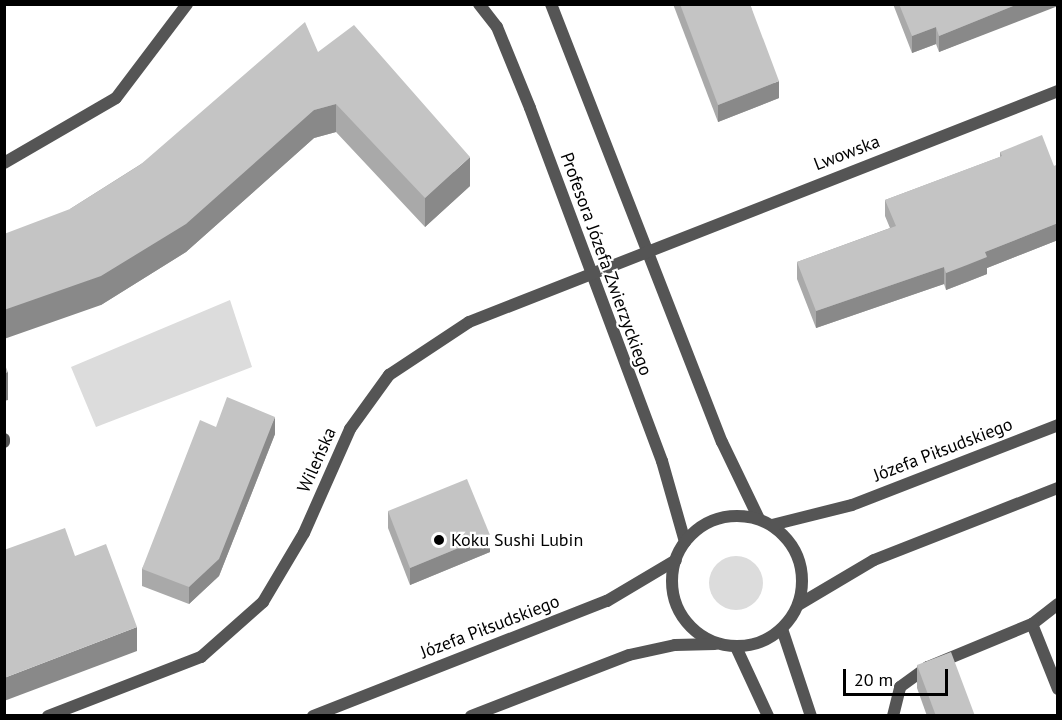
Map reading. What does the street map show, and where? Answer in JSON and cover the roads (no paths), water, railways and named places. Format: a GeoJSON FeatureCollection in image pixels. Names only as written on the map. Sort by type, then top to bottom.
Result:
{"type":"FeatureCollection","features":[{"type":"Feature","properties":{"kind":"street"},"geometry":{"type":"LineString","coordinates":[[4,163],[116,98],[187,4]]}},
{"type":"Feature","properties":{"kind":"street","name":"Profesora Józefa Zwierzyckiego"},"geometry":{"type":"LineString","coordinates":[[479,4],[501,37],[588,274],[662,461],[685,542]]}},
{"type":"Feature","properties":{"kind":"street"},"geometry":{"type":"LineString","coordinates":[[551,4],[650,251],[722,442],[759,519]]}},
{"type":"Feature","properties":{"kind":"street","name":"Lwowska"},"geometry":{"type":"LineString","coordinates":[[650,251],[1058,91]]}},
{"type":"Feature","properties":{"kind":"street","name":"Wileńska"},"geometry":{"type":"LineString","coordinates":[[48,716],[201,657],[263,602],[304,533],[350,429],[389,375],[469,322],[650,251]]}},
{"type":"Feature","properties":{"kind":"street","name":"Józefa Piłsudskiego"},"geometry":{"type":"LineString","coordinates":[[771,525],[860,502],[1058,425]]}},
{"type":"Feature","properties":{"kind":"street"},"geometry":{"type":"LineString","coordinates":[[471,716],[629,655],[675,645],[717,644],[736,647],[769,639],[782,629],[798,605],[874,560],[1058,488]]}},
{"type":"Feature","properties":{"kind":"street"},"geometry":{"type":"LineString","coordinates":[[717,644],[683,619],[674,601],[676,560],[685,542],[718,519],[759,519],[771,525],[800,560],[798,605]]}},
{"type":"Feature","properties":{"kind":"street","name":"Józefa Piłsudskiego"},"geometry":{"type":"LineString","coordinates":[[312,716],[607,601],[676,560]]}},
{"type":"Feature","properties":{"kind":"street"},"geometry":{"type":"LineString","coordinates":[[893,716],[900,687],[928,667],[1032,624],[1058,604]]}},
{"type":"Feature","properties":{"kind":"street"},"geometry":{"type":"LineString","coordinates":[[1032,624],[1058,689]]}},
{"type":"Feature","properties":{"kind":"street"},"geometry":{"type":"LineString","coordinates":[[782,629],[811,716]]}},
{"type":"Feature","properties":{"kind":"street"},"geometry":{"type":"LineString","coordinates":[[736,647],[768,716]]}},
{"type":"Feature","properties":{"kind":"place","name":"Koku Sushi Lubin"},"geometry":{"type":"Point","coordinates":[439,540]}}]}
